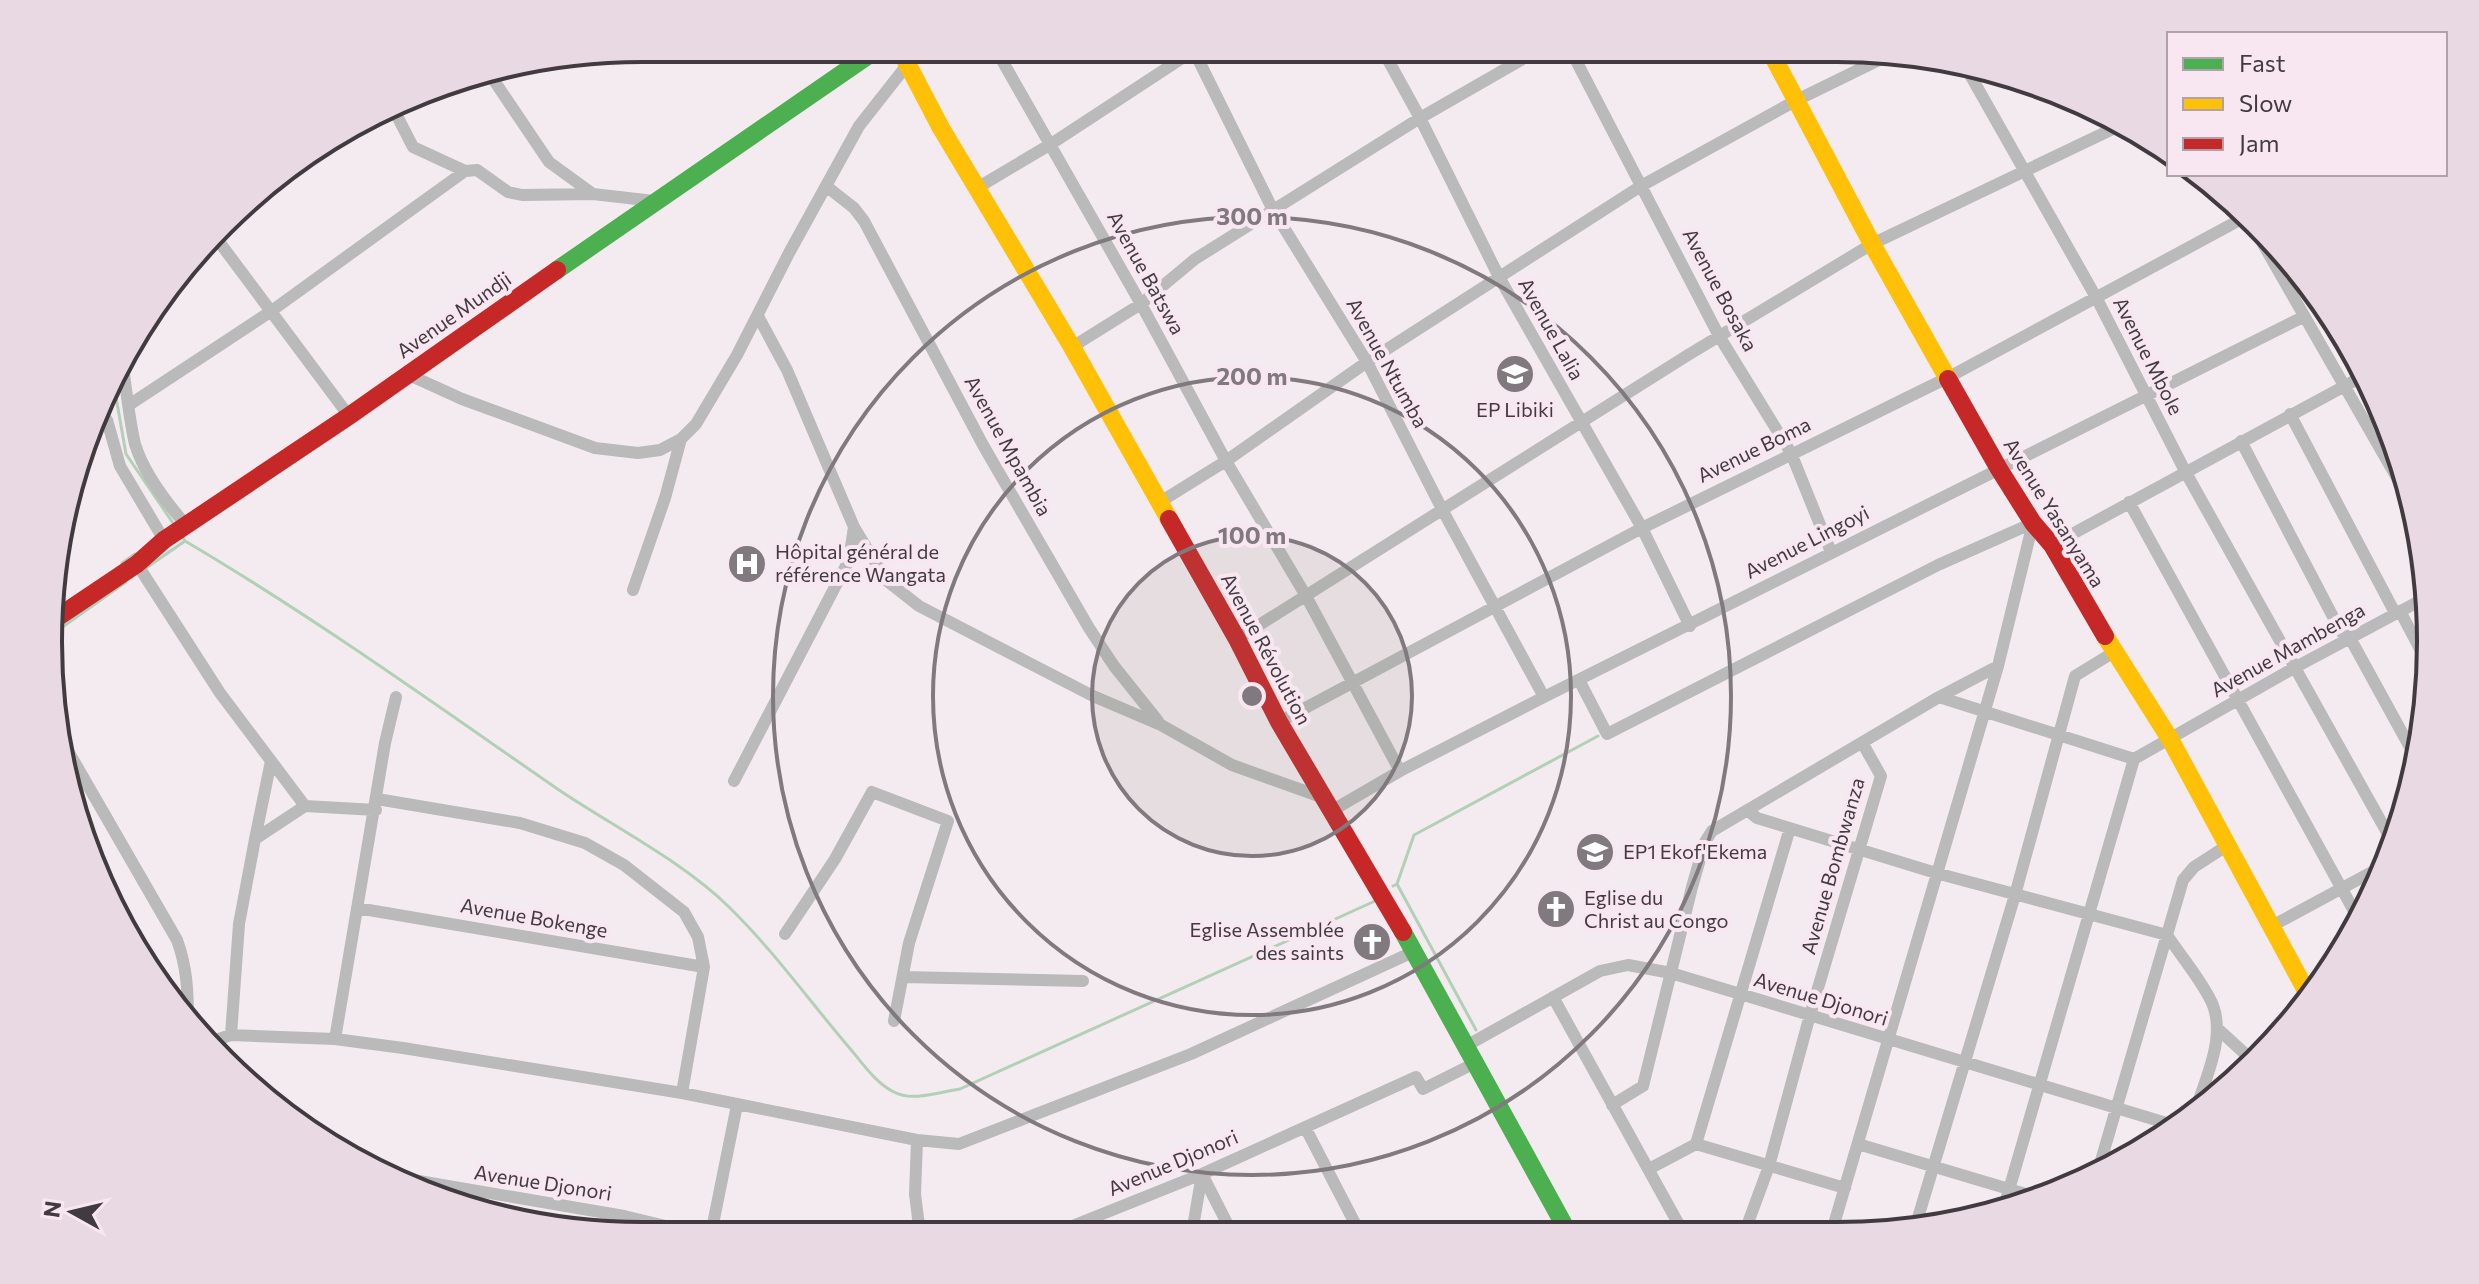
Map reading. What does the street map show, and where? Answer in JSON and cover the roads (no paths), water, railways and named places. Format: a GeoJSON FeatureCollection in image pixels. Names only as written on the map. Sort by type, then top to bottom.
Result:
{"type":"FeatureCollection","features":[{"type":"Feature","properties":{"kind":"street","name":"Avenue Mundji"},"geometry":{"type":"LineString","coordinates":[[63,614],[137,564],[175,532],[349,416],[654,201],[858,62]]}},
{"type":"Feature","properties":{"kind":"street"},"geometry":{"type":"LineString","coordinates":[[407,374],[452,395],[595,448],[638,453],[660,450],[681,439],[696,424],[758,316],[859,126],[899,62]]}},
{"type":"Feature","properties":{"kind":"street","name":"Avenue Révolution"},"geometry":{"type":"LineString","coordinates":[[906,62],[941,128],[1160,502],[1237,639],[1279,722],[1415,951],[1562,1222]]}},
{"type":"Feature","properties":{"kind":"street","name":"Avenue Batswa"},"geometry":{"type":"LineString","coordinates":[[1003,62],[1226,461],[1306,596],[1400,771]]}},
{"type":"Feature","properties":{"kind":"street"},"geometry":{"type":"LineString","coordinates":[[977,188],[1051,144],[1174,62]]}},
{"type":"Feature","properties":{"kind":"street","name":"Avenue Ntumba"},"geometry":{"type":"LineString","coordinates":[[1200,62],[1273,210],[1367,362],[1443,511],[1544,697]]}},
{"type":"Feature","properties":{"kind":"street","name":"Avenue Lalia"},"geometry":{"type":"LineString","coordinates":[[1389,62],[1499,277],[1642,528],[1690,626]]}},
{"type":"Feature","properties":{"kind":"street"},"geometry":{"type":"LineString","coordinates":[[1072,347],[1141,304],[1195,259],[1420,118],[1517,62]]}},
{"type":"Feature","properties":{"kind":"street","name":"Avenue Bosaka"},"geometry":{"type":"LineString","coordinates":[[1577,62],[1719,336],[1791,453],[1831,552]]}},
{"type":"Feature","properties":{"kind":"street","name":"Avenue Yasanyama"},"geometry":{"type":"LineString","coordinates":[[1776,62],[1872,244],[1999,469],[2033,523],[2052,545],[2114,652],[2170,739],[2303,986]]}},
{"type":"Feature","properties":{"kind":"street"},"geometry":{"type":"LineString","coordinates":[[1160,502],[1226,461],[1367,362],[1641,186],[1797,100],[1873,63]]}},
{"type":"Feature","properties":{"kind":"street","name":"Avenue Mbole"},"geometry":{"type":"LineString","coordinates":[[1972,78],[2097,299],[2185,471],[2385,830]]}},
{"type":"Feature","properties":{"kind":"street"},"geometry":{"type":"LineString","coordinates":[[495,81],[549,162],[593,194]]}},
{"type":"Feature","properties":{"kind":"street"},"geometry":{"type":"LineString","coordinates":[[397,116],[413,147],[465,171],[477,170],[508,192],[522,195],[593,194],[654,201]]}},
{"type":"Feature","properties":{"kind":"street"},"geometry":{"type":"LineString","coordinates":[[1237,639],[1719,336],[1872,244],[2110,131]]}},
{"type":"Feature","properties":{"kind":"street"},"geometry":{"type":"LineString","coordinates":[[129,405],[270,312],[465,171]]}},
{"type":"Feature","properties":{"kind":"street","name":"Avenue Mpambia"},"geometry":{"type":"LineString","coordinates":[[826,186],[854,208],[864,221],[983,445],[1089,628],[1114,666],[1161,725]]}},
{"type":"Feature","properties":{"kind":"street","name":"Avenue Boma"},"geometry":{"type":"LineString","coordinates":[[1279,722],[1642,528],[1949,377],[2236,222]]}},
{"type":"Feature","properties":{"kind":"street"},"geometry":{"type":"LineString","coordinates":[[221,244],[349,416]]}},
{"type":"Feature","properties":{"kind":"street"},"geometry":{"type":"LineString","coordinates":[[2269,256],[2388,463]]}},
{"type":"Feature","properties":{"kind":"street"},"geometry":{"type":"LineString","coordinates":[[758,316],[787,370],[854,527],[886,580],[919,606],[1093,696],[1161,725],[1232,765],[1330,804]]}},
{"type":"Feature","properties":{"kind":"street","name":"Avenue Lingoyi"},"geometry":{"type":"LineString","coordinates":[[1330,804],[2303,317]]}},
{"type":"Feature","properties":{"kind":"street"},"geometry":{"type":"LineString","coordinates":[[125,380],[135,443],[165,501],[175,532]]}},
{"type":"Feature","properties":{"kind":"street"},"geometry":{"type":"LineString","coordinates":[[2052,545],[2354,380]]}},
{"type":"Feature","properties":{"kind":"street"},"geometry":{"type":"LineString","coordinates":[[2290,414],[2394,611],[2400,611],[2417,643]]}},
{"type":"Feature","properties":{"kind":"street"},"geometry":{"type":"LineString","coordinates":[[106,421],[120,466],[175,532]]}},
{"type":"Feature","properties":{"kind":"street"},"geometry":{"type":"LineString","coordinates":[[633,590],[665,498],[681,439]]}},
{"type":"Feature","properties":{"kind":"street"},"geometry":{"type":"LineString","coordinates":[[2241,441],[2341,632],[2350,638],[2408,743]]}},
{"type":"Feature","properties":{"kind":"street"},"geometry":{"type":"LineString","coordinates":[[2129,502],[2352,908]]}},
{"type":"Feature","properties":{"kind":"street"},"geometry":{"type":"LineString","coordinates":[[1835,1222],[1998,666],[2033,523]]}},
{"type":"Feature","properties":{"kind":"street"},"geometry":{"type":"LineString","coordinates":[[1579,680],[1607,734],[1938,565],[2033,523]]}},
{"type":"Feature","properties":{"kind":"street"},"geometry":{"type":"LineString","coordinates":[[734,781],[849,560],[854,527]]}},
{"type":"Feature","properties":{"kind":"street"},"geometry":{"type":"LineString","coordinates":[[137,564],[220,693],[305,806]]}},
{"type":"Feature","properties":{"kind":"street","name":"Avenue Mambenga"},"geometry":{"type":"LineString","coordinates":[[2134,759],[2416,603]]}},
{"type":"Feature","properties":{"kind":"street"},"geometry":{"type":"LineString","coordinates":[[1918,1216],[2015,895],[2075,676],[2114,652]]}},
{"type":"Feature","properties":{"kind":"street"},"geometry":{"type":"LineString","coordinates":[[1612,1105],[1643,1086],[1705,842],[1720,825],[1998,666]]}},
{"type":"Feature","properties":{"kind":"street"},"geometry":{"type":"LineString","coordinates":[[335,1039],[385,743],[396,697]]}},
{"type":"Feature","properties":{"kind":"street"},"geometry":{"type":"LineString","coordinates":[[1939,697],[2134,759],[2007,1196]]}},
{"type":"Feature","properties":{"kind":"street","name":"Avenue Bombwanza"},"geometry":{"type":"LineString","coordinates":[[1748,1222],[1769,1166],[1881,776],[1863,744]]}},
{"type":"Feature","properties":{"kind":"street"},"geometry":{"type":"LineString","coordinates":[[231,1035],[239,924],[271,761]]}},
{"type":"Feature","properties":{"kind":"street"},"geometry":{"type":"LineString","coordinates":[[75,763],[177,940],[184,958],[188,1002]]}},
{"type":"Feature","properties":{"kind":"street"},"geometry":{"type":"LineString","coordinates":[[785,934],[835,859],[872,792],[949,823],[909,943],[894,1021]]}},
{"type":"Feature","properties":{"kind":"street"},"geometry":{"type":"LineString","coordinates":[[255,839],[305,806],[376,804],[520,823],[585,843],[624,865],[684,912],[698,937],[704,967],[682,1093]]}},
{"type":"Feature","properties":{"kind":"street"},"geometry":{"type":"LineString","coordinates":[[1747,810],[1757,818],[1936,873],[2167,935],[2210,997],[2216,1012],[2218,1029],[2215,1045],[2200,1094]]}},
{"type":"Feature","properties":{"kind":"street"},"geometry":{"type":"LineString","coordinates":[[1696,1144],[1790,828]]}},
{"type":"Feature","properties":{"kind":"street"},"geometry":{"type":"LineString","coordinates":[[2102,1158],[2183,880],[2194,867],[2228,845]]}},
{"type":"Feature","properties":{"kind":"street"},"geometry":{"type":"LineString","coordinates":[[2270,927],[2368,874]]}},
{"type":"Feature","properties":{"kind":"street","name":"Avenue Bokenge"},"geometry":{"type":"LineString","coordinates":[[357,908],[704,967]]}},
{"type":"Feature","properties":{"kind":"street"},"geometry":{"type":"LineString","coordinates":[[220,1039],[231,1035],[335,1039],[457,1056],[682,1093],[917,1140],[959,1144],[1191,1054],[1415,951]]}},
{"type":"Feature","properties":{"kind":"street","name":"Avenue Djonori"},"geometry":{"type":"LineString","coordinates":[[1085,1222],[1202,1174],[1416,1077],[1423,1089],[1553,997],[1600,971],[1628,965],[1671,973],[2162,1122]]}},
{"type":"Feature","properties":{"kind":"street"},"geometry":{"type":"LineString","coordinates":[[903,977],[1083,981]]}},
{"type":"Feature","properties":{"kind":"street"},"geometry":{"type":"LineString","coordinates":[[1553,997],[1678,1222]]}},
{"type":"Feature","properties":{"kind":"street"},"geometry":{"type":"LineString","coordinates":[[2218,1029],[2245,1054]]}},
{"type":"Feature","properties":{"kind":"street"},"geometry":{"type":"LineString","coordinates":[[713,1222],[737,1105]]}},
{"type":"Feature","properties":{"kind":"street"},"geometry":{"type":"LineString","coordinates":[[1305,1127],[1354,1222]]}},
{"type":"Feature","properties":{"kind":"street"},"geometry":{"type":"LineString","coordinates":[[917,1140],[915,1194],[918,1222]]}},
{"type":"Feature","properties":{"kind":"street"},"geometry":{"type":"LineString","coordinates":[[1649,1169],[1696,1144],[1845,1188]]}},
{"type":"Feature","properties":{"kind":"street"},"geometry":{"type":"LineString","coordinates":[[1858,1144],[2020,1192]]}},
{"type":"Feature","properties":{"kind":"street"},"geometry":{"type":"LineString","coordinates":[[1202,1174],[1226,1222]]}},
{"type":"Feature","properties":{"kind":"street"},"geometry":{"type":"LineString","coordinates":[[1194,1222],[1202,1174]]}},
{"type":"Feature","properties":{"kind":"street","name":"Avenue Djonori"},"geometry":{"type":"LineString","coordinates":[[440,1185],[649,1222]]}},
{"type":"Feature","properties":{"kind":"street"},"geometry":{"type":"LineString","coordinates":[[466,1194],[467,1190]]}},
{"type":"Feature","properties":{"kind":"street"},"geometry":{"type":"LineString","coordinates":[[623,1222],[624,1216]]}},
{"type":"Feature","properties":{"kind":"waterway"},"geometry":{"type":"LineString","coordinates":[[116,398],[126,454],[175,526]]}},
{"type":"Feature","properties":{"kind":"waterway"},"geometry":{"type":"LineString","coordinates":[[182,536],[185,541],[328,631],[710,890],[760,940],[874,1077],[901,1095],[926,1095],[960,1089],[1375,901]]}},
{"type":"Feature","properties":{"kind":"waterway"},"geometry":{"type":"LineString","coordinates":[[146,568],[185,541]]}},
{"type":"Feature","properties":{"kind":"waterway"},"geometry":{"type":"LineString","coordinates":[[122,563],[135,554]]}},
{"type":"Feature","properties":{"kind":"waterway"},"geometry":{"type":"LineString","coordinates":[[62,627],[126,582]]}},
{"type":"Feature","properties":{"kind":"waterway"},"geometry":{"type":"LineString","coordinates":[[1397,884],[1414,835],[1598,736]]}},
{"type":"Feature","properties":{"kind":"waterway"},"geometry":{"type":"LineString","coordinates":[[1393,886],[1397,884],[1476,1030]]}},
{"type":"Feature","properties":{"kind":"place","name":"EP Libiki"},"geometry":{"type":"Point","coordinates":[1515,374]}},
{"type":"Feature","properties":{"kind":"place","name":"Hôpital général de référence Wangata"},"geometry":{"type":"Point","coordinates":[747,564]}},
{"type":"Feature","properties":{"kind":"place","name":"EP1 Ekof'Ekema"},"geometry":{"type":"Point","coordinates":[1595,852]}},
{"type":"Feature","properties":{"kind":"place","name":"Eglise du Christ au Congo"},"geometry":{"type":"Point","coordinates":[1556,909]}},
{"type":"Feature","properties":{"kind":"place","name":"Eglise Assemblée des saints"},"geometry":{"type":"Point","coordinates":[1372,942]}}]}
